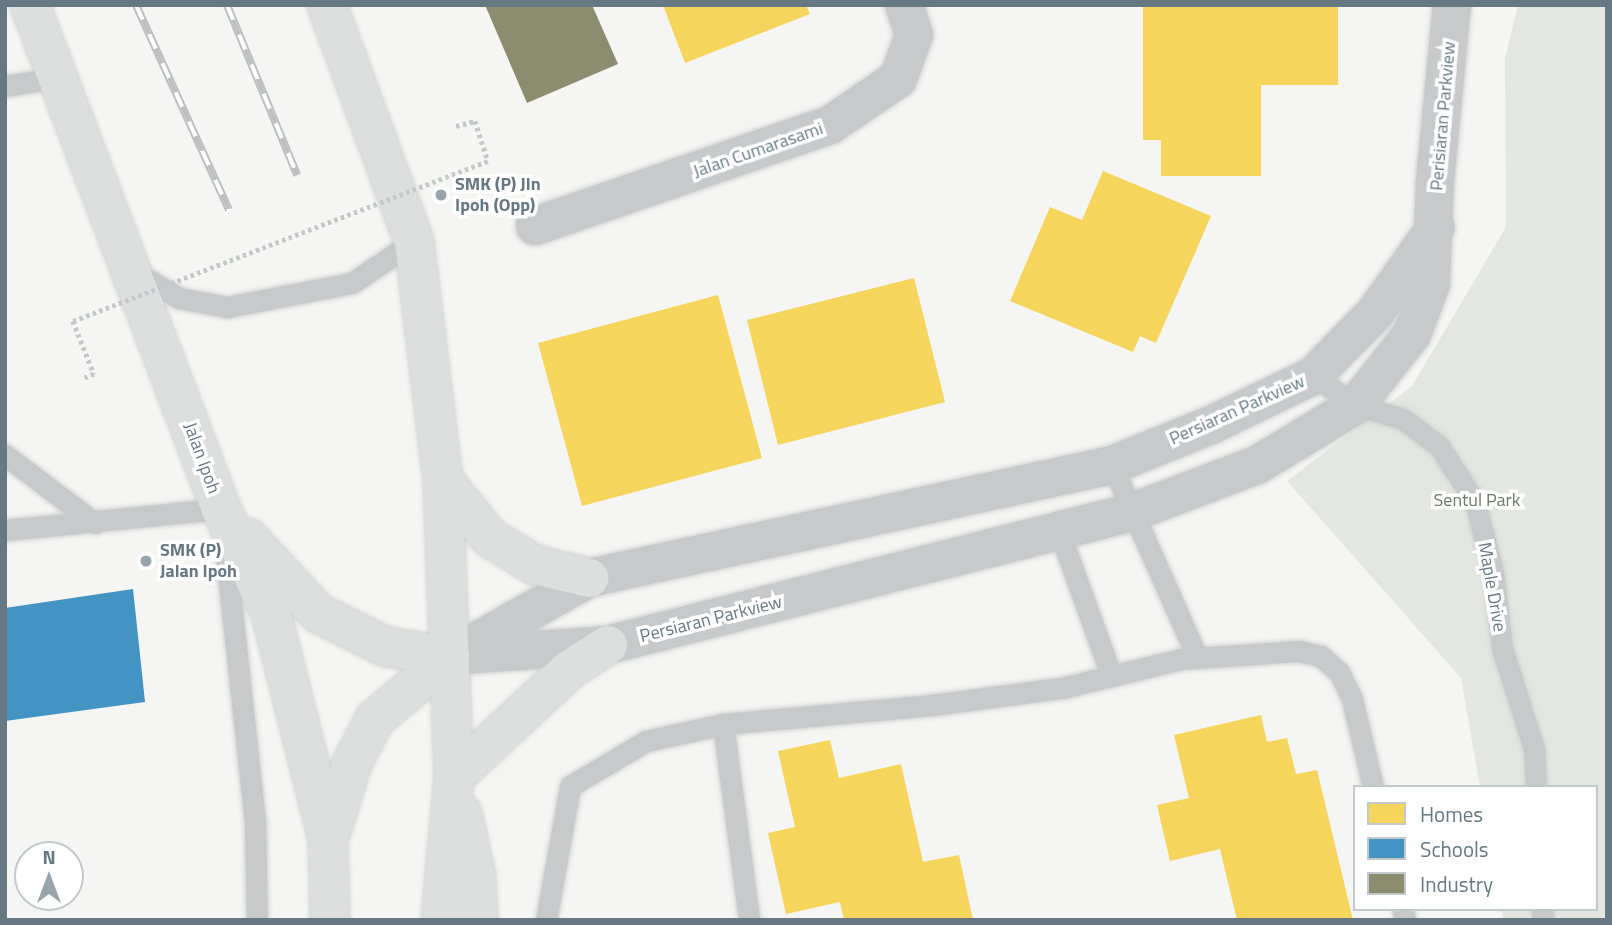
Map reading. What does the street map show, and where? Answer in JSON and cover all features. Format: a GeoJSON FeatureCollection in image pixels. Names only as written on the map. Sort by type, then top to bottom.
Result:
{"type":"FeatureCollection","features":[{"type":"Feature","properties":{"kind":"main road","name":"Jalan Ipoh"},"geometry":{"type":"LineString","coordinates":[[30,5],[55,78],[221,509],[271,613],[328,839],[330,920]]}},
{"type":"Feature","properties":{"kind":"main road"},"geometry":{"type":"LineString","coordinates":[[327,5],[414,241],[443,480],[450,656],[454,777],[441,920]]}},
{"type":"Feature","properties":{"kind":"main road"},"geometry":{"type":"LineString","coordinates":[[443,480],[489,538],[535,565],[589,578]]}},
{"type":"Feature","properties":{"kind":"main road"},"geometry":{"type":"LineString","coordinates":[[221,509],[318,613],[386,647],[450,656]]}},
{"type":"Feature","properties":{"kind":"main road"},"geometry":{"type":"LineString","coordinates":[[454,777],[570,669],[608,645]]}},
{"type":"Feature","properties":{"kind":"main road"},"geometry":{"type":"LineString","coordinates":[[328,839],[352,764],[375,719],[450,656]]}},
{"type":"Feature","properties":{"kind":"main road"},"geometry":{"type":"LineString","coordinates":[[454,777],[476,878],[478,920]]}},
{"type":"Feature","properties":{"kind":"street","name":"Jalan Cumarasami"},"geometry":{"type":"LineString","coordinates":[[535,226],[830,125],[898,79],[914,35],[904,5]]}},
{"type":"Feature","properties":{"kind":"street","name":"Perisiaran Parkview"},"geometry":{"type":"LineString","coordinates":[[1356,405],[1412,334],[1431,284],[1436,227],[1435,181],[1452,5]]}},
{"type":"Feature","properties":{"kind":"street"},"geometry":{"type":"LineString","coordinates":[[1313,376],[1375,313],[1436,227]]}},
{"type":"Feature","properties":{"kind":"street","name":"Persiaran Parkview"},"geometry":{"type":"LineString","coordinates":[[450,656],[589,578],[1112,465],[1211,425],[1313,376]]}},
{"type":"Feature","properties":{"kind":"street","name":"Persiaran Parkview"},"geometry":{"type":"LineString","coordinates":[[450,656],[608,645],[1133,512],[1257,465],[1356,405]]}},
{"type":"Feature","properties":{"kind":"lane"},"geometry":{"type":"LineString","coordinates":[[5,86],[55,78]]}},
{"type":"Feature","properties":{"kind":"lane"},"geometry":{"type":"LineString","coordinates":[[130,270],[179,298],[227,307],[352,283],[414,241]]}},
{"type":"Feature","properties":{"kind":"lane","name":"Persiaran Parkview"},"geometry":{"type":"LineString","coordinates":[[1313,376],[1356,405]]}},
{"type":"Feature","properties":{"kind":"lane","name":"Maple Drive"},"geometry":{"type":"LineString","coordinates":[[1356,405],[1403,419],[1439,446],[1475,502],[1493,572],[1502,648],[1534,749],[1536,785]]}},
{"type":"Feature","properties":{"kind":"lane"},"geometry":{"type":"LineString","coordinates":[[5,455],[94,523]]}},
{"type":"Feature","properties":{"kind":"lane"},"geometry":{"type":"LineString","coordinates":[[1112,465],[1197,657]]}},
{"type":"Feature","properties":{"kind":"lane"},"geometry":{"type":"LineString","coordinates":[[5,530],[221,509],[256,820],[257,920]]}},
{"type":"Feature","properties":{"kind":"lane"},"geometry":{"type":"LineString","coordinates":[[1059,531],[1111,675]]}},
{"type":"Feature","properties":{"kind":"lane"},"geometry":{"type":"LineString","coordinates":[[546,920],[570,786],[646,741],[723,724],[932,705],[1062,688],[1197,657],[1299,651],[1321,656],[1339,672],[1352,699],[1373,785]]}},
{"type":"Feature","properties":{"kind":"lane"},"geometry":{"type":"LineString","coordinates":[[723,724],[749,920]]}},
{"type":"Feature","properties":{"kind":"path"},"geometry":{"type":"LineString","coordinates":[[85,378],[94,374],[73,321],[488,161],[475,121],[456,126]]}},
{"type":"Feature","properties":{"kind":"green space","name":"Sentul Park"},"geometry":{"type":"Polygon","coordinates":[[[1518,5],[1607,5],[1607,920],[1503,920],[1501,911],[1598,911],[1598,785],[1480,785],[1461,678],[1287,481],[1412,386],[1506,227],[1505,58],[1518,5]]]}},
{"type":"Feature","properties":{"kind":"building: Homes"},"geometry":{"type":"Polygon","coordinates":[[[663,5],[806,5],[810,14],[685,63],[663,5]]]}},
{"type":"Feature","properties":{"kind":"building: Homes"},"geometry":{"type":"Polygon","coordinates":[[[1143,5],[1338,5],[1338,85],[1261,85],[1261,176],[1161,176],[1161,140],[1143,140],[1143,5]]]}},
{"type":"Feature","properties":{"kind":"building: Homes"},"geometry":{"type":"Polygon","coordinates":[[[1103,171],[1211,216],[1156,343],[1140,336],[1133,352],[1010,301],[1050,207],[1082,220],[1103,171]]]}},
{"type":"Feature","properties":{"kind":"building: Homes"},"geometry":{"type":"Polygon","coordinates":[[[914,278],[945,402],[778,445],[747,320],[914,278]]]}},
{"type":"Feature","properties":{"kind":"building: Homes"},"geometry":{"type":"Polygon","coordinates":[[[718,295],[762,458],[582,506],[538,343],[718,295]]]}},
{"type":"Feature","properties":{"kind":"building: Homes"},"geometry":{"type":"Polygon","coordinates":[[[1261,715],[1267,742],[1287,738],[1296,774],[1317,770],[1353,920],[1237,920],[1220,849],[1170,861],[1157,805],[1189,798],[1174,735],[1261,715]]]}},
{"type":"Feature","properties":{"kind":"building: Homes"},"geometry":{"type":"Polygon","coordinates":[[[830,740],[839,778],[901,764],[923,862],[959,855],[973,920],[844,920],[840,902],[786,914],[768,833],[795,827],[778,751],[830,740]]]}},
{"type":"Feature","properties":{"kind":"building: Schools"},"geometry":{"type":"Polygon","coordinates":[[[133,589],[145,702],[5,721],[5,608],[133,589]]]}},
{"type":"Feature","properties":{"kind":"building: Industry"},"geometry":{"type":"Polygon","coordinates":[[[485,5],[592,5],[618,64],[527,103],[485,5]]]}},
{"type":"Feature","properties":{"kind":"railway"},"geometry":{"type":"LineString","coordinates":[[136,5],[229,210]]}},
{"type":"Feature","properties":{"kind":"railway"},"geometry":{"type":"LineString","coordinates":[[227,5],[297,175]]}},
{"type":"Feature","properties":{"kind":"place","name":"SMK (P) Jln Ipoh (Opp)"},"geometry":{"type":"Point","coordinates":[441,195]}},
{"type":"Feature","properties":{"kind":"place","name":"SMK (P) Jalan Ipoh"},"geometry":{"type":"Point","coordinates":[146,561]}}]}
